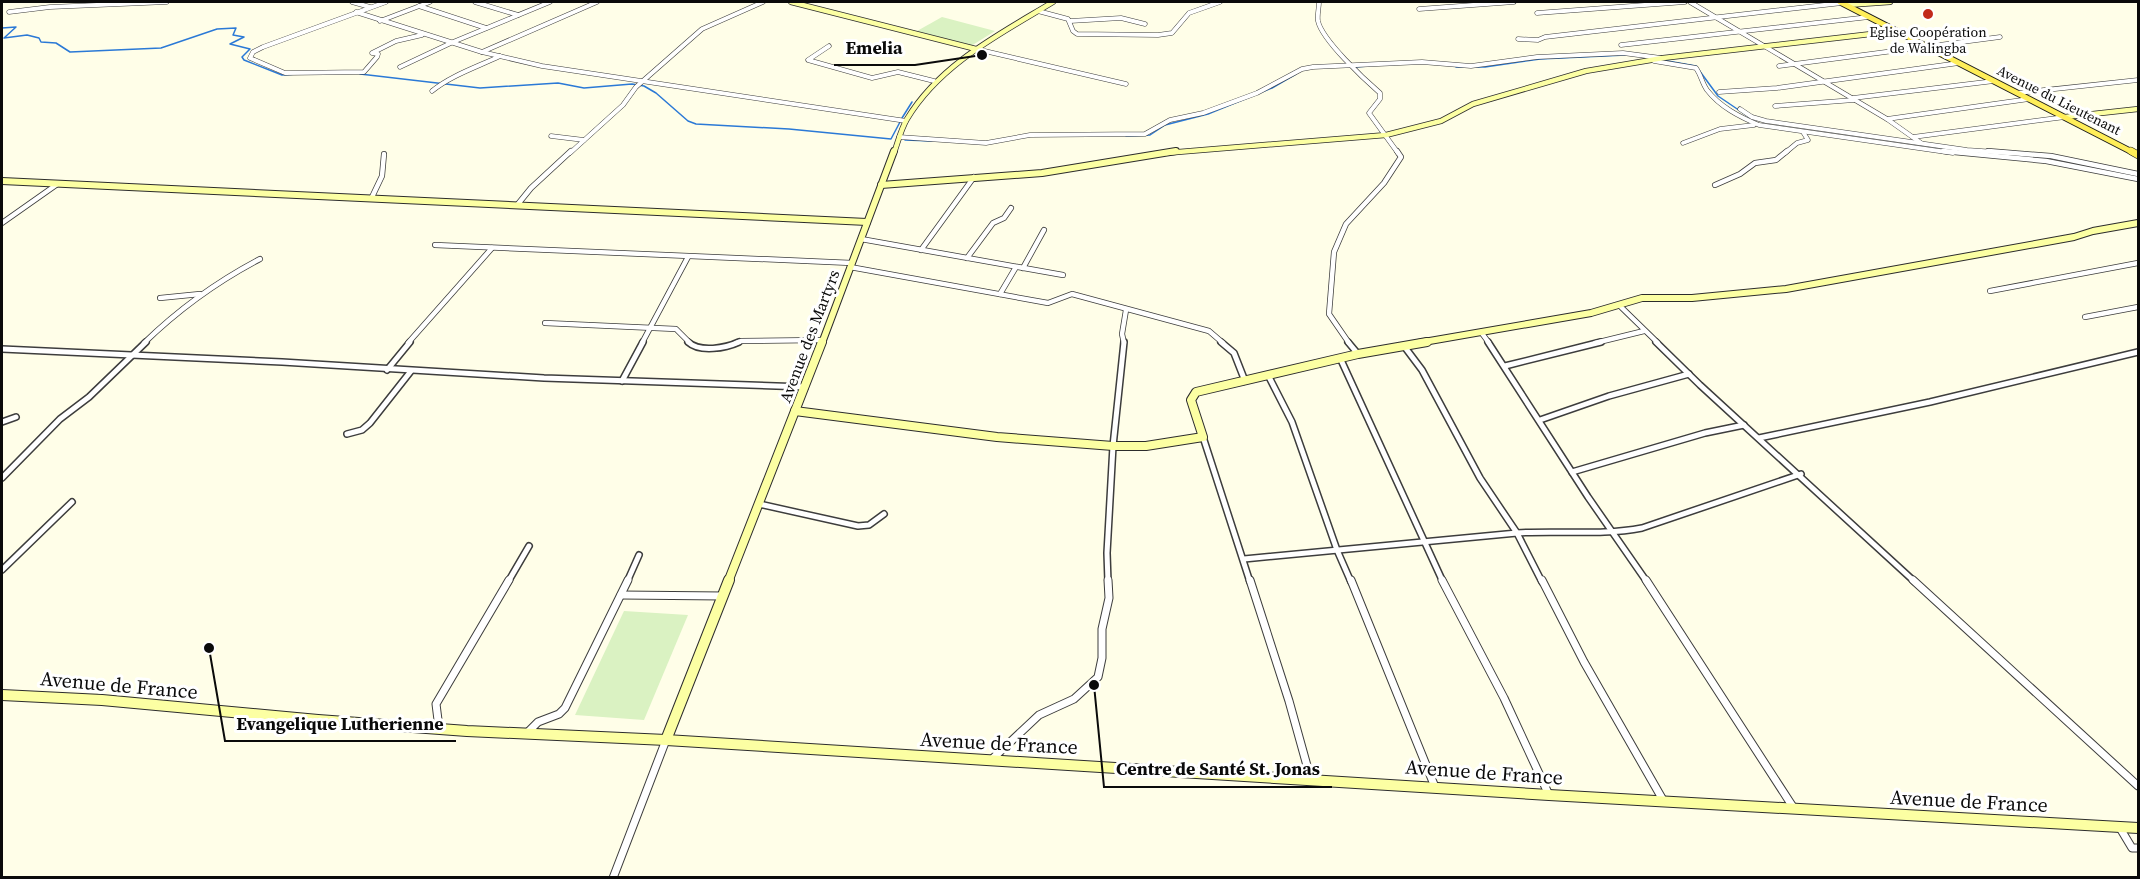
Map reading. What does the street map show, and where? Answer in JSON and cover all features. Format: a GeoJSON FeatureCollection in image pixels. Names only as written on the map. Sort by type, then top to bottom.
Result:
{"type":"FeatureCollection","features":[{"type":"Feature","properties":{"kind":"main road","name":"Avenue du Lieutenant"},"geometry":{"type":"LineString","coordinates":[[1843,3],[2139,155]]}},
{"type":"Feature","properties":{"kind":"street"},"geometry":{"type":"LineString","coordinates":[[9,12],[117,2],[167,2]]}},
{"type":"Feature","properties":{"kind":"street"},"geometry":{"type":"LineString","coordinates":[[352,2],[371,7]]}},
{"type":"Feature","properties":{"kind":"street"},"geometry":{"type":"LineString","coordinates":[[386,2],[263,47],[253,52],[250,58],[285,73],[364,72],[377,57],[378,54],[372,53],[375,51],[398,41],[425,34]]}},
{"type":"Feature","properties":{"kind":"street"},"geometry":{"type":"LineString","coordinates":[[380,21],[430,2]]}},
{"type":"Feature","properties":{"kind":"street"},"geometry":{"type":"LineString","coordinates":[[475,2],[518,15]]}},
{"type":"Feature","properties":{"kind":"street"},"geometry":{"type":"LineString","coordinates":[[400,67],[549,2]]}},
{"type":"Feature","properties":{"kind":"street"},"geometry":{"type":"LineString","coordinates":[[482,51],[597,2]]}},
{"type":"Feature","properties":{"kind":"street"},"geometry":{"type":"LineString","coordinates":[[518,204],[531,188],[623,105],[639,84],[704,27],[763,2]]}},
{"type":"Feature","properties":{"kind":"street"},"geometry":{"type":"LineString","coordinates":[[791,2],[1126,84]]}},
{"type":"Feature","properties":{"kind":"street","name":"Avenue des Martyrs"},"geometry":{"type":"LineString","coordinates":[[666,740],[805,387],[906,121],[918,99],[934,81],[976,49],[1053,2]]}},
{"type":"Feature","properties":{"kind":"street"},"geometry":{"type":"LineString","coordinates":[[1038,11],[1065,17],[1077,34],[1167,34],[1175,31],[1189,13],[1220,2]]}},
{"type":"Feature","properties":{"kind":"street"},"geometry":{"type":"LineString","coordinates":[[1319,2],[1318,21],[1323,32],[1352,67],[1380,93],[1380,99],[1369,113],[1400,155],[1400,159],[1384,183],[1346,224],[1334,252],[1330,277],[1329,314],[1339,332],[1358,354]]}},
{"type":"Feature","properties":{"kind":"street"},"geometry":{"type":"LineString","coordinates":[[1419,9],[1514,2]]}},
{"type":"Feature","properties":{"kind":"street"},"geometry":{"type":"LineString","coordinates":[[1537,13],[1688,2],[1854,99],[1922,143]]}},
{"type":"Feature","properties":{"kind":"street"},"geometry":{"type":"LineString","coordinates":[[1518,39],[1538,40],[1545,37],[1843,3],[1890,2]]}},
{"type":"Feature","properties":{"kind":"street"},"geometry":{"type":"LineString","coordinates":[[418,6],[486,28]]}},
{"type":"Feature","properties":{"kind":"street"},"geometry":{"type":"LineString","coordinates":[[357,12],[482,51],[542,66],[639,84],[906,121]]}},
{"type":"Feature","properties":{"kind":"street"},"geometry":{"type":"LineString","coordinates":[[1621,45],[1869,17]]}},
{"type":"Feature","properties":{"kind":"street"},"geometry":{"type":"LineString","coordinates":[[1070,21],[1121,18],[1145,24]]}},
{"type":"Feature","properties":{"kind":"street"},"geometry":{"type":"LineString","coordinates":[[899,137],[986,143],[1030,135],[1145,134],[1170,120],[1203,113],[1257,93],[1302,69],[1422,62],[1471,66],[1537,57],[1623,53],[1663,58],[1767,48],[1897,31]]}},
{"type":"Feature","properties":{"kind":"street"},"geometry":{"type":"LineString","coordinates":[[1779,66],[2000,37]]}},
{"type":"Feature","properties":{"kind":"street"},"geometry":{"type":"LineString","coordinates":[[829,46],[808,60],[872,78],[898,72],[934,81]]}},
{"type":"Feature","properties":{"kind":"street"},"geometry":{"type":"LineString","coordinates":[[432,91],[439,83],[464,74],[500,56]]}},
{"type":"Feature","properties":{"kind":"street"},"geometry":{"type":"LineString","coordinates":[[881,185],[1046,173],[1187,150],[1386,135],[1441,121],[1473,104],[1524,91],[1567,76],[1663,58]]}},
{"type":"Feature","properties":{"kind":"street"},"geometry":{"type":"LineString","coordinates":[[1655,61],[1696,68],[1704,84],[1715,96],[1739,116],[1759,125]]}},
{"type":"Feature","properties":{"kind":"street"},"geometry":{"type":"LineString","coordinates":[[1719,92],[1959,63]]}},
{"type":"Feature","properties":{"kind":"street"},"geometry":{"type":"LineString","coordinates":[[1775,106],[1854,99],[1994,81]]}},
{"type":"Feature","properties":{"kind":"street"},"geometry":{"type":"LineString","coordinates":[[2017,93],[2139,81]]}},
{"type":"Feature","properties":{"kind":"street"},"geometry":{"type":"LineString","coordinates":[[1887,119],[2029,99]]}},
{"type":"Feature","properties":{"kind":"street"},"geometry":{"type":"LineString","coordinates":[[1913,137],[2139,109]]}},
{"type":"Feature","properties":{"kind":"street"},"geometry":{"type":"LineString","coordinates":[[1740,110],[1766,121],[1967,150],[2045,155],[2139,174]]}},
{"type":"Feature","properties":{"kind":"street"},"geometry":{"type":"LineString","coordinates":[[1683,142],[1703,133],[1736,125],[1759,125],[1967,155],[2046,161],[2139,179]]}},
{"type":"Feature","properties":{"kind":"street"},"geometry":{"type":"LineString","coordinates":[[1715,185],[1740,174],[1755,163],[1777,159],[1797,143],[1809,140],[1803,132]]}},
{"type":"Feature","properties":{"kind":"street"},"geometry":{"type":"LineString","coordinates":[[550,136],[584,140]]}},
{"type":"Feature","properties":{"kind":"street"},"geometry":{"type":"LineString","coordinates":[[2131,151],[2139,150]]}},
{"type":"Feature","properties":{"kind":"street"},"geometry":{"type":"LineString","coordinates":[[372,197],[378,188],[385,164],[384,154]]}},
{"type":"Feature","properties":{"kind":"street"},"geometry":{"type":"LineString","coordinates":[[921,250],[974,177]]}},
{"type":"Feature","properties":{"kind":"street"},"geometry":{"type":"LineString","coordinates":[[2,181],[867,222]]}},
{"type":"Feature","properties":{"kind":"street"},"geometry":{"type":"LineString","coordinates":[[2,223],[56,185]]}},
{"type":"Feature","properties":{"kind":"street"},"geometry":{"type":"LineString","coordinates":[[967,258],[993,223],[1005,217],[1011,208]]}},
{"type":"Feature","properties":{"kind":"street"},"geometry":{"type":"LineString","coordinates":[[1311,780],[1289,701],[1191,400],[1192,396],[1204,390],[1269,377],[1358,354],[1620,306],[1641,298],[1692,298],[1797,287],[2074,237],[2093,231],[2139,223]]}},
{"type":"Feature","properties":{"kind":"street"},"geometry":{"type":"LineString","coordinates":[[1023,268],[1044,230]]}},
{"type":"Feature","properties":{"kind":"street"},"geometry":{"type":"LineString","coordinates":[[861,239],[1063,275]]}},
{"type":"Feature","properties":{"kind":"street"},"geometry":{"type":"LineString","coordinates":[[435,245],[851,266],[1051,303],[1065,294],[1072,294],[1209,331],[1234,353],[1245,381]]}},
{"type":"Feature","properties":{"kind":"street"},"geometry":{"type":"LineString","coordinates":[[387,369],[433,313],[492,248]]}},
{"type":"Feature","properties":{"kind":"street"},"geometry":{"type":"LineString","coordinates":[[622,381],[688,257]]}},
{"type":"Feature","properties":{"kind":"street"},"geometry":{"type":"LineString","coordinates":[[2,478],[60,419],[89,397],[160,328],[228,276],[260,259]]}},
{"type":"Feature","properties":{"kind":"street"},"geometry":{"type":"LineString","coordinates":[[1990,291],[2139,263]]}},
{"type":"Feature","properties":{"kind":"street"},"geometry":{"type":"LineString","coordinates":[[1000,294],[1016,267]]}},
{"type":"Feature","properties":{"kind":"street"},"geometry":{"type":"LineString","coordinates":[[160,298],[202,294]]}},
{"type":"Feature","properties":{"kind":"street"},"geometry":{"type":"LineString","coordinates":[[1620,306],[1744,425],[1801,474],[2139,786]]}},
{"type":"Feature","properties":{"kind":"street"},"geometry":{"type":"LineString","coordinates":[[2085,317],[2139,307]]}},
{"type":"Feature","properties":{"kind":"street"},"geometry":{"type":"LineString","coordinates":[[989,761],[1039,715],[1074,699],[1098,679],[1102,658],[1102,628],[1109,598],[1107,553],[1113,446],[1125,347],[1122,334],[1126,310]]}},
{"type":"Feature","properties":{"kind":"street"},"geometry":{"type":"LineString","coordinates":[[545,323],[679,330],[691,345],[698,347],[727,348],[736,342],[749,341],[822,340]]}},
{"type":"Feature","properties":{"kind":"street"},"geometry":{"type":"LineString","coordinates":[[1505,366],[1644,331]]}},
{"type":"Feature","properties":{"kind":"street"},"geometry":{"type":"LineString","coordinates":[[1481,332],[1794,809]]}},
{"type":"Feature","properties":{"kind":"street"},"geometry":{"type":"LineString","coordinates":[[1404,346],[1422,370],[1480,478],[1517,533],[1584,662],[1663,801]]}},
{"type":"Feature","properties":{"kind":"street"},"geometry":{"type":"LineString","coordinates":[[2,349],[622,381],[805,387]]}},
{"type":"Feature","properties":{"kind":"street"},"geometry":{"type":"LineString","coordinates":[[1759,438],[1930,402],[2139,352]]}},
{"type":"Feature","properties":{"kind":"street"},"geometry":{"type":"LineString","coordinates":[[1341,360],[1427,543],[1449,596],[1504,698],[1549,795]]}},
{"type":"Feature","properties":{"kind":"street"},"geometry":{"type":"LineString","coordinates":[[347,434],[362,430],[370,423],[411,371]]}},
{"type":"Feature","properties":{"kind":"street"},"geometry":{"type":"LineString","coordinates":[[1540,420],[1605,397],[1689,374]]}},
{"type":"Feature","properties":{"kind":"street"},"geometry":{"type":"LineString","coordinates":[[1269,377],[1292,422],[1337,550],[1368,618],[1435,787]]}},
{"type":"Feature","properties":{"kind":"street"},"geometry":{"type":"LineString","coordinates":[[795,411],[997,437],[1113,446],[1146,446],[1203,437]]}},
{"type":"Feature","properties":{"kind":"street"},"geometry":{"type":"LineString","coordinates":[[2,422],[16,417]]}},
{"type":"Feature","properties":{"kind":"street"},"geometry":{"type":"LineString","coordinates":[[1572,472],[1705,433],[1744,425]]}},
{"type":"Feature","properties":{"kind":"street"},"geometry":{"type":"LineString","coordinates":[[1244,559],[1517,533],[1551,531],[1615,533],[1642,528],[1801,474]]}},
{"type":"Feature","properties":{"kind":"street"},"geometry":{"type":"LineString","coordinates":[[2,570],[72,502]]}},
{"type":"Feature","properties":{"kind":"street"},"geometry":{"type":"LineString","coordinates":[[759,504],[858,526],[869,525],[884,514]]}},
{"type":"Feature","properties":{"kind":"street"},"geometry":{"type":"LineString","coordinates":[[439,728],[436,704],[529,546]]}},
{"type":"Feature","properties":{"kind":"street"},"geometry":{"type":"LineString","coordinates":[[523,736],[538,722],[558,714],[565,708],[639,555]]}},
{"type":"Feature","properties":{"kind":"street"},"geometry":{"type":"LineString","coordinates":[[621,595],[723,596]]}},
{"type":"Feature","properties":{"kind":"street","name":"Avenue de France"},"geometry":{"type":"LineString","coordinates":[[2,694],[523,736],[666,740],[1549,795],[2139,828]]}},
{"type":"Feature","properties":{"kind":"street"},"geometry":{"type":"LineString","coordinates":[[613,878],[666,740]]}},
{"type":"Feature","properties":{"kind":"street"},"geometry":{"type":"LineString","coordinates":[[2119,826],[2132,848],[2139,848]]}},
{"type":"Feature","properties":{"kind":"green space"},"geometry":{"type":"Polygon","coordinates":[[[942,17],[995,31],[971,46],[917,31],[942,17]]]}},
{"type":"Feature","properties":{"kind":"green space"},"geometry":{"type":"Polygon","coordinates":[[[624,611],[688,615],[644,720],[575,715],[624,611]]]}},
{"type":"Feature","properties":{"kind":"waterway"},"geometry":{"type":"LineString","coordinates":[[2,28],[16,27],[4,38],[27,35],[39,38],[41,42],[56,43],[70,52],[161,48],[217,29],[236,28],[233,35],[244,37],[230,44],[250,49],[242,57],[244,60],[282,75],[297,74]]}},
{"type":"Feature","properties":{"kind":"waterway"},"geometry":{"type":"LineString","coordinates":[[1456,67],[1485,67],[1540,59],[1626,55]]}},
{"type":"Feature","properties":{"kind":"waterway"},"geometry":{"type":"LineString","coordinates":[[1662,60],[1696,66],[1718,96],[1749,117]]}},
{"type":"Feature","properties":{"kind":"waterway"},"geometry":{"type":"LineString","coordinates":[[1354,67],[1369,66]]}},
{"type":"Feature","properties":{"kind":"waterway"},"geometry":{"type":"LineString","coordinates":[[360,74],[480,88],[558,83],[584,88],[632,84],[644,86],[656,93],[688,121],[696,124],[789,129],[891,139],[900,122]]}},
{"type":"Feature","properties":{"kind":"waterway"},"geometry":{"type":"LineString","coordinates":[[1126,136],[1150,135],[1165,125],[1208,114],[1272,88],[1296,74]]}},
{"type":"Feature","properties":{"kind":"waterway"},"geometry":{"type":"LineString","coordinates":[[902,118],[912,102]]}},
{"type":"Feature","properties":{"kind":"waterway"},"geometry":{"type":"LineString","coordinates":[[1758,120],[1951,149]]}},
{"type":"Feature","properties":{"kind":"waterway"},"geometry":{"type":"LineString","coordinates":[[905,140],[932,141]]}},
{"type":"Feature","properties":{"kind":"place","name":"Eglise Coopération de Walingba"},"geometry":{"type":"Point","coordinates":[1928,14]}},
{"type":"Feature","properties":{"kind":"place","name":"Emelia"},"geometry":{"type":"Point","coordinates":[982,55]}},
{"type":"Feature","properties":{"kind":"place","name":"Evangelique Lutherienne"},"geometry":{"type":"Point","coordinates":[209,648]}},
{"type":"Feature","properties":{"kind":"place","name":"Centre de Santé St. Jonas"},"geometry":{"type":"Point","coordinates":[1094,685]}}]}
